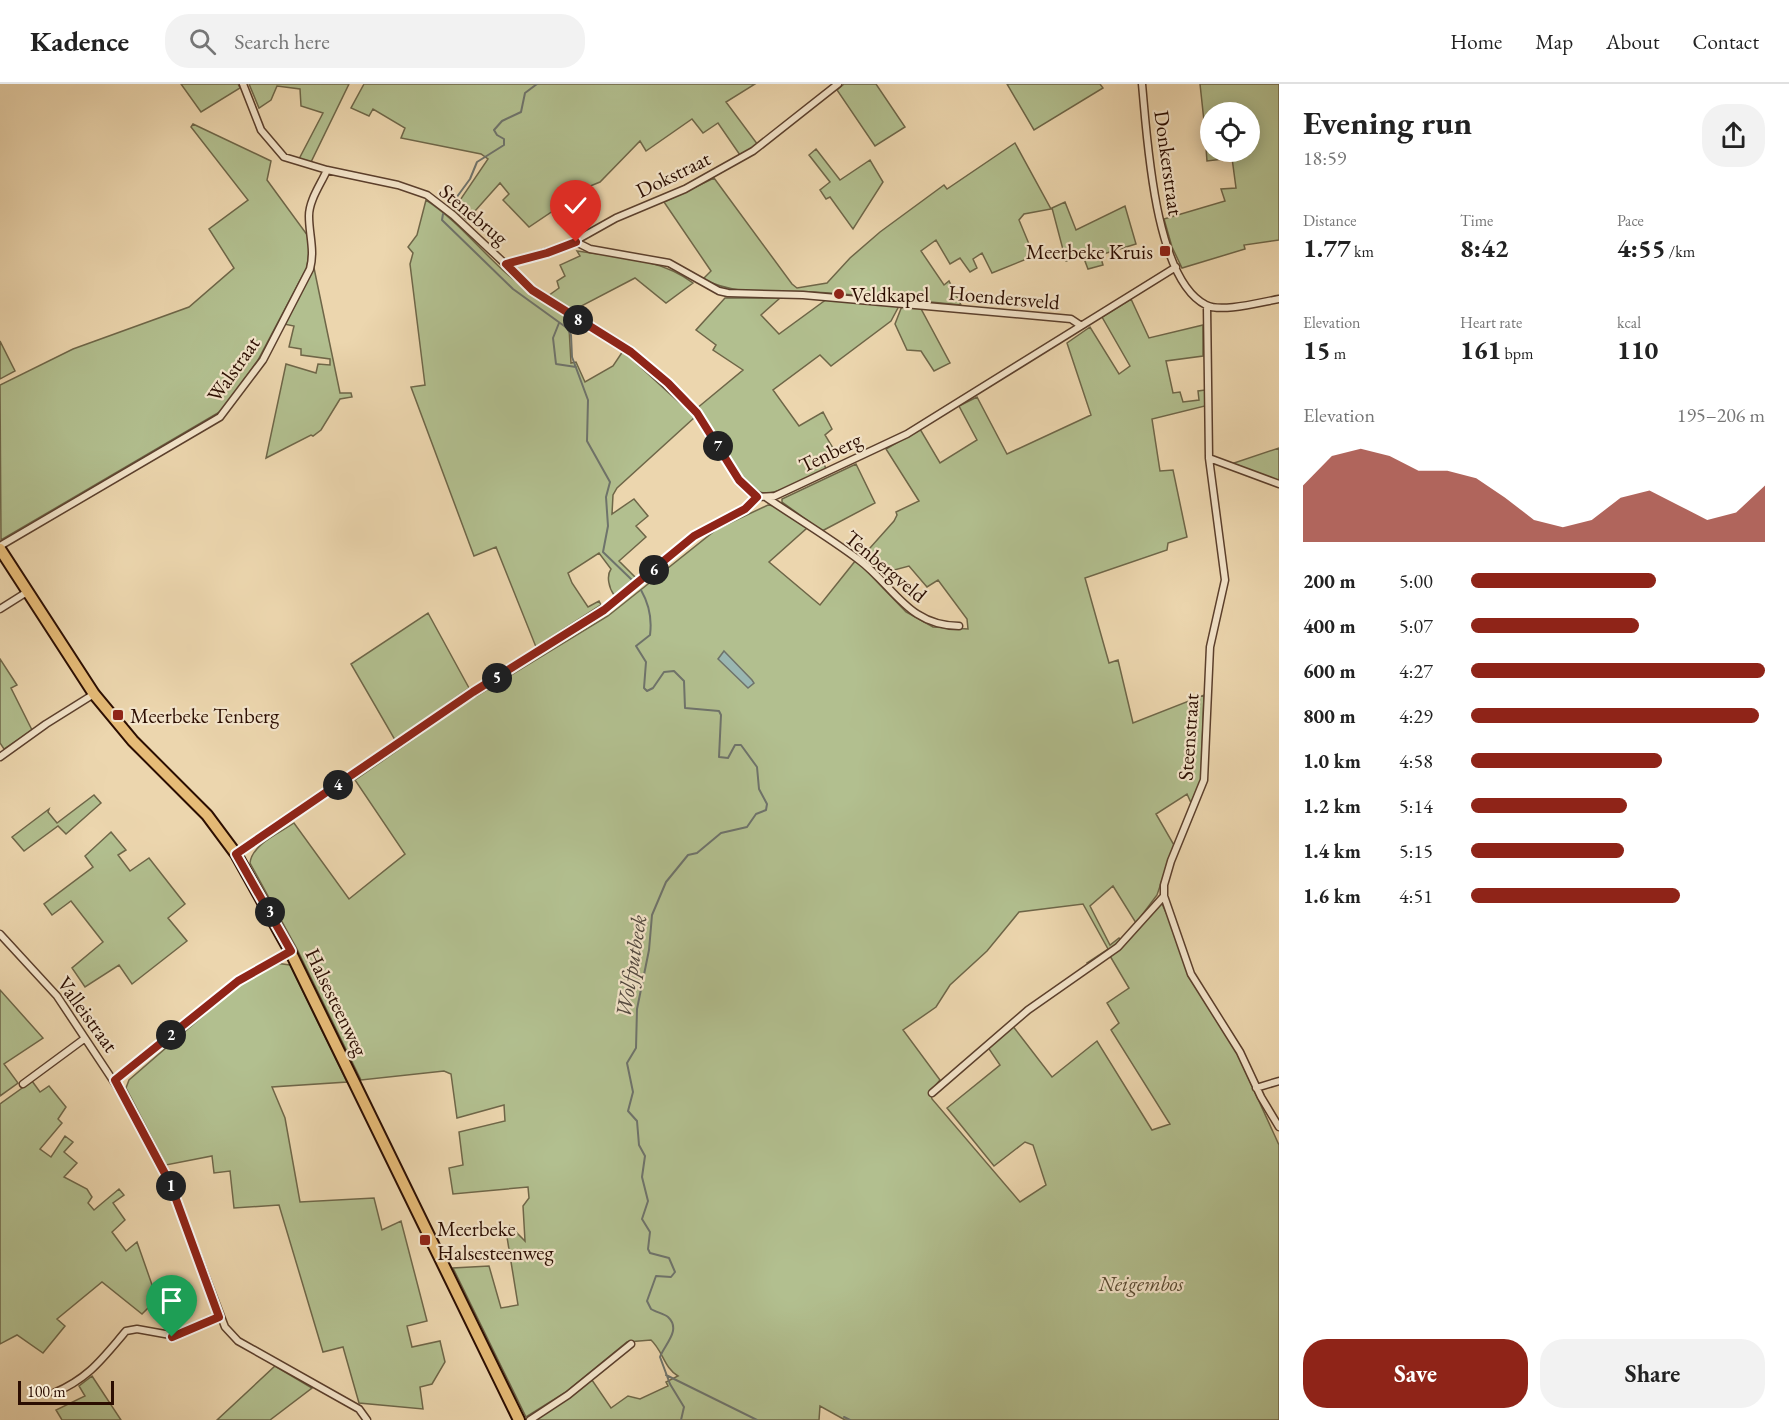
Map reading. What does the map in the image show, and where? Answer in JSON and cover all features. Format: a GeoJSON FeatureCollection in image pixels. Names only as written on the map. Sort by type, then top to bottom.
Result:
{"type":"FeatureCollection","features":[{"type":"Feature","properties":{"kind":"main road","name":"Halsesteenweg"},"geometry":{"type":"LineString","coordinates":[[0,548],[94,694],[134,741],[207,815],[236,854],[291,951],[519,1420]]}},
{"type":"Feature","properties":{"kind":"street","name":"Stenebrug"},"geometry":{"type":"LineString","coordinates":[[243,84],[261,130],[276,150],[294,162],[398,185],[427,195],[506,264],[532,290],[631,352],[697,413],[739,480],[757,497]]}},
{"type":"Feature","properties":{"kind":"street","name":"Dokstraat"},"geometry":{"type":"LineString","coordinates":[[506,264],[576,242],[624,214],[679,192],[753,151],[838,84]]}},
{"type":"Feature","properties":{"kind":"street","name":"Donkerstraat"},"geometry":{"type":"LineString","coordinates":[[1142,84],[1154,198],[1167,246],[1176,267],[1196,298],[1207,306]]}},
{"type":"Feature","properties":{"kind":"street","name":"Walstraat"},"geometry":{"type":"LineString","coordinates":[[0,548],[220,417],[227,409],[263,360],[310,269],[314,255],[310,205],[327,170]]}},
{"type":"Feature","properties":{"kind":"street","name":"Hoendersveld"},"geometry":{"type":"LineString","coordinates":[[576,242],[590,249],[669,263],[719,291],[728,293],[803,295],[1071,319],[1080,325]]}},
{"type":"Feature","properties":{"kind":"street","name":"Tenberg"},"geometry":{"type":"LineString","coordinates":[[767,498],[906,434],[970,397],[1080,325],[1176,267]]}},
{"type":"Feature","properties":{"kind":"street"},"geometry":{"type":"LineString","coordinates":[[1207,306],[1216,308],[1279,299]]}},
{"type":"Feature","properties":{"kind":"street","name":"Steenstraat"},"geometry":{"type":"LineString","coordinates":[[1164,896],[1164,885],[1171,861],[1204,780],[1210,647],[1225,580],[1209,458],[1207,306]]}},
{"type":"Feature","properties":{"kind":"street"},"geometry":{"type":"LineString","coordinates":[[1209,458],[1279,484]]}},
{"type":"Feature","properties":{"kind":"street"},"geometry":{"type":"LineString","coordinates":[[236,854],[473,692],[604,610],[694,536],[745,509],[757,497],[767,498]]}},
{"type":"Feature","properties":{"kind":"street","name":"Tenbergveld"},"geometry":{"type":"LineString","coordinates":[[767,498],[871,569],[909,609],[934,624],[959,626]]}},
{"type":"Feature","properties":{"kind":"street"},"geometry":{"type":"LineString","coordinates":[[0,609],[27,592]]}},
{"type":"Feature","properties":{"kind":"street"},"geometry":{"type":"LineString","coordinates":[[0,757],[45,724],[94,694]]}},
{"type":"Feature","properties":{"kind":"street"},"geometry":{"type":"LineString","coordinates":[[932,1093],[1028,1010],[1118,947],[1164,896],[1191,974],[1240,1052],[1256,1088],[1279,1127]]}},
{"type":"Feature","properties":{"kind":"street","name":"Valleistraat"},"geometry":{"type":"LineString","coordinates":[[0,934],[57,996],[84,1039],[115,1080],[170,1183],[219,1317],[238,1341],[350,1403],[367,1420]]}},
{"type":"Feature","properties":{"kind":"street"},"geometry":{"type":"LineString","coordinates":[[115,1080],[238,981],[291,951]]}},
{"type":"Feature","properties":{"kind":"street"},"geometry":{"type":"LineString","coordinates":[[23,1084],[84,1039]]}},
{"type":"Feature","properties":{"kind":"street"},"geometry":{"type":"LineString","coordinates":[[1256,1088],[1279,1081]]}},
{"type":"Feature","properties":{"kind":"street"},"geometry":{"type":"LineString","coordinates":[[54,1393],[75,1384],[91,1373],[126,1331],[137,1329],[176,1336],[219,1317]]}},
{"type":"Feature","properties":{"kind":"street"},"geometry":{"type":"LineString","coordinates":[[530,1420],[550,1409],[631,1344]]}},
{"type":"Feature","properties":{"kind":"green space"},"geometry":{"type":"Polygon","coordinates":[[[181,84],[238,84],[240,88],[201,112],[181,84]]]}},
{"type":"Feature","properties":{"kind":"green space"},"geometry":{"type":"Polygon","coordinates":[[[249,84],[349,84],[311,162],[299,159],[323,113],[301,106],[300,89],[277,86],[271,100],[259,108],[249,84]]]}},
{"type":"Feature","properties":{"kind":"green space"},"geometry":{"type":"Polygon","coordinates":[[[364,84],[755,84],[726,102],[758,145],[740,155],[718,123],[703,133],[692,119],[646,151],[640,141],[600,182],[573,193],[575,196],[529,227],[503,200],[509,194],[500,183],[467,220],[454,209],[488,159],[481,154],[401,138],[405,128],[373,109],[369,116],[351,108],[364,84]]]}},
{"type":"Feature","properties":{"kind":"green space"},"geometry":{"type":"Polygon","coordinates":[[[844,84],[876,84],[905,127],[875,146],[837,90],[844,84]]]}},
{"type":"Feature","properties":{"kind":"green space"},"geometry":{"type":"Polygon","coordinates":[[[1007,84],[1100,84],[1103,88],[1034,130],[1007,84]]]}},
{"type":"Feature","properties":{"kind":"green space"},"geometry":{"type":"Polygon","coordinates":[[[1200,84],[1279,84],[1279,240],[1244,245],[1245,249],[1182,268],[1172,247],[1164,219],[1225,201],[1221,189],[1236,188],[1233,162],[1260,162],[1260,102],[1202,102],[1200,84]]]}},
{"type":"Feature","properties":{"kind":"green space"},"geometry":{"type":"Polygon","coordinates":[[[193,124],[271,161],[267,180],[308,236],[310,244],[307,267],[258,360],[223,410],[1,540],[0,385],[73,349],[189,307],[234,268],[209,229],[248,200],[191,127],[193,124]]]}},
{"type":"Feature","properties":{"kind":"green space"},"geometry":{"type":"Polygon","coordinates":[[[1015,143],[1051,209],[1024,214],[1019,220],[1034,256],[992,273],[982,253],[973,259],[977,268],[970,272],[960,258],[950,264],[936,240],[921,251],[944,285],[949,281],[961,305],[831,293],[743,290],[716,285],[703,279],[711,271],[664,202],[714,178],[792,284],[797,288],[827,283],[850,258],[880,232],[944,185],[947,189],[1015,143]]]}},
{"type":"Feature","properties":{"kind":"green space"},"geometry":{"type":"Polygon","coordinates":[[[816,149],[840,180],[870,160],[883,182],[853,229],[830,197],[826,199],[820,190],[830,182],[809,155],[816,149]]]}},
{"type":"Feature","properties":{"kind":"green space"},"geometry":{"type":"Polygon","coordinates":[[[426,200],[458,226],[514,280],[539,299],[575,321],[569,327],[571,363],[576,362],[585,382],[613,366],[623,351],[695,417],[617,488],[613,495],[612,514],[634,499],[648,516],[636,526],[646,537],[619,561],[636,578],[614,595],[609,582],[611,569],[599,553],[568,573],[588,607],[599,601],[601,605],[536,647],[496,547],[474,556],[411,387],[425,385],[410,264],[413,253],[408,247],[417,235],[426,200]]]}},
{"type":"Feature","properties":{"kind":"green space"},"geometry":{"type":"Polygon","coordinates":[[[1065,202],[1076,230],[1125,206],[1136,244],[1100,255],[1103,265],[1088,269],[1083,256],[1066,261],[1052,208],[1065,202]]]}},
{"type":"Feature","properties":{"kind":"green space"},"geometry":{"type":"Polygon","coordinates":[[[577,251],[652,263],[667,268],[693,283],[666,303],[635,278],[572,311],[548,296],[559,288],[557,281],[565,276],[560,265],[580,256],[577,251]]]}},
{"type":"Feature","properties":{"kind":"green space"},"geometry":{"type":"Polygon","coordinates":[[[314,268],[340,393],[351,393],[352,397],[340,399],[321,430],[313,436],[266,458],[286,364],[316,373],[318,364],[330,365],[330,359],[301,355],[301,349],[289,347],[294,326],[284,324],[314,268]]]}},
{"type":"Feature","properties":{"kind":"green space"},"geometry":{"type":"Polygon","coordinates":[[[725,298],[780,298],[761,315],[779,334],[827,299],[899,306],[891,321],[831,366],[820,355],[773,390],[799,426],[823,412],[832,429],[825,435],[833,448],[821,456],[826,469],[772,493],[757,490],[738,471],[696,409],[743,370],[713,350],[716,345],[696,330],[725,298]]]}},
{"type":"Feature","properties":{"kind":"green space","name":"Neigembos"},"geometry":{"type":"Polygon","coordinates":[[[1131,299],[1149,338],[1203,325],[1203,356],[1166,361],[1173,393],[1180,392],[1183,402],[1199,400],[1198,391],[1205,390],[1205,406],[1152,419],[1160,471],[1173,470],[1187,537],[1168,543],[1167,550],[1085,578],[1109,663],[1118,660],[1133,723],[1204,695],[1201,779],[1192,805],[1187,794],[1156,814],[1174,845],[1157,895],[1136,923],[1113,886],[1090,906],[1110,945],[1119,938],[1121,940],[1089,966],[1087,963],[1108,949],[1083,904],[1019,912],[987,951],[950,985],[936,1007],[903,1030],[940,1080],[930,1092],[932,1099],[1020,1202],[1046,1185],[1033,1145],[1025,1142],[994,1166],[947,1108],[1000,1065],[987,1046],[1012,1025],[1052,1077],[1097,1041],[1152,1130],[1170,1124],[1111,1030],[1119,1023],[1107,1003],[1129,988],[1110,956],[1157,905],[1162,904],[1177,936],[1188,976],[1232,1042],[1279,1145],[1279,1420],[845,1420],[820,1406],[819,1420],[536,1420],[592,1380],[611,1408],[628,1396],[640,1399],[668,1386],[666,1382],[678,1376],[670,1369],[651,1340],[627,1342],[566,1392],[526,1417],[453,1268],[489,1266],[501,1308],[518,1305],[507,1237],[510,1226],[525,1241],[523,1206],[529,1198],[528,1187],[453,1194],[449,1168],[463,1165],[459,1132],[505,1121],[504,1105],[457,1118],[451,1074],[444,1071],[361,1080],[297,949],[250,863],[252,856],[261,845],[294,823],[349,899],[405,854],[355,780],[465,703],[608,616],[717,529],[768,505],[775,506],[807,528],[769,562],[820,605],[856,560],[906,612],[933,627],[968,629],[967,619],[938,580],[927,587],[909,566],[883,573],[861,558],[894,521],[896,512],[919,501],[886,449],[920,429],[940,463],[977,440],[959,406],[977,397],[1007,454],[1091,415],[1067,343],[1090,327],[1119,374],[1130,366],[1102,317],[1131,299]]]}},
{"type":"Feature","properties":{"kind":"green space"},"geometry":{"type":"Polygon","coordinates":[[[902,306],[920,307],[950,363],[934,371],[921,351],[907,350],[895,324],[902,306]]]}},
{"type":"Feature","properties":{"kind":"green space"},"geometry":{"type":"Polygon","coordinates":[[[0,341],[15,371],[0,379],[0,341]]]}},
{"type":"Feature","properties":{"kind":"green space"},"geometry":{"type":"Polygon","coordinates":[[[1279,448],[1279,481],[1231,464],[1279,448]]]}},
{"type":"Feature","properties":{"kind":"green space"},"geometry":{"type":"Polygon","coordinates":[[[856,464],[875,503],[822,531],[782,502],[782,499],[856,464]]]}},
{"type":"Feature","properties":{"kind":"green space"},"geometry":{"type":"Polygon","coordinates":[[[428,613],[469,688],[395,740],[351,664],[428,613]]]}},
{"type":"Feature","properties":{"kind":"green space"},"geometry":{"type":"Polygon","coordinates":[[[0,659],[17,685],[11,688],[32,730],[4,749],[0,743],[0,659]]]}},
{"type":"Feature","properties":{"kind":"green space"},"geometry":{"type":"Polygon","coordinates":[[[94,795],[101,803],[66,834],[58,826],[24,851],[12,837],[49,809],[48,812],[57,823],[94,795]]]}},
{"type":"Feature","properties":{"kind":"green space"},"geometry":{"type":"Polygon","coordinates":[[[111,832],[126,850],[118,855],[130,871],[149,858],[185,904],[168,918],[187,941],[132,984],[119,965],[85,987],[72,968],[103,942],[71,901],[52,915],[44,904],[93,867],[85,856],[111,832]]]}},
{"type":"Feature","properties":{"kind":"green space"},"geometry":{"type":"Polygon","coordinates":[[[275,963],[290,965],[347,1082],[272,1087],[285,1118],[300,1202],[374,1198],[382,1230],[401,1221],[427,1321],[407,1326],[412,1347],[440,1341],[445,1362],[432,1384],[420,1387],[423,1409],[359,1403],[343,1347],[323,1352],[279,1205],[234,1208],[230,1171],[214,1173],[212,1156],[166,1165],[126,1088],[129,1080],[242,982],[275,963]]]}},
{"type":"Feature","properties":{"kind":"green space"},"geometry":{"type":"Polygon","coordinates":[[[0,990],[43,1038],[4,1064],[18,1083],[0,1096],[0,990]]]}},
{"type":"Feature","properties":{"kind":"green space"},"geometry":{"type":"Polygon","coordinates":[[[32,1081],[40,1092],[49,1086],[66,1107],[58,1119],[62,1123],[40,1149],[51,1157],[65,1136],[73,1142],[64,1152],[77,1163],[64,1177],[87,1189],[92,1197],[88,1203],[94,1210],[119,1189],[124,1195],[113,1203],[125,1220],[112,1232],[126,1251],[137,1242],[157,1299],[142,1314],[102,1282],[57,1319],[65,1326],[43,1353],[17,1335],[0,1344],[0,1104],[32,1081]]]}},
{"type":"Feature","properties":{"kind":"green space"},"geometry":{"type":"Polygon","coordinates":[[[275,1366],[312,1388],[270,1420],[217,1420],[275,1366]]]}},
{"type":"Feature","properties":{"kind":"green space"},"geometry":{"type":"Polygon","coordinates":[[[92,1376],[121,1420],[62,1420],[56,1410],[85,1396],[79,1386],[92,1376]]]}},
{"type":"Feature","properties":{"kind":"water"},"geometry":{"type":"Polygon","coordinates":[[[724,651],[754,683],[748,688],[718,659],[724,651]]]}},
{"type":"Feature","properties":{"kind":"waterway","name":"Wolfputbeek"},"geometry":{"type":"LineString","coordinates":[[451,205],[470,179],[477,162],[504,145],[504,139],[494,130],[502,121],[521,112],[525,93],[537,84]]}},
{"type":"Feature","properties":{"kind":"waterway","name":"Wolfputbeek"},"geometry":{"type":"LineString","coordinates":[[443,214],[442,220],[513,289],[567,328],[571,335],[572,357],[588,400],[587,441],[610,482],[606,497],[608,526],[603,552],[632,580]]}},
{"type":"Feature","properties":{"kind":"waterway"},"geometry":{"type":"LineString","coordinates":[[559,323],[553,338],[556,364],[576,367]]}},
{"type":"Feature","properties":{"kind":"waterway","name":"Wolfputbeek"},"geometry":{"type":"LineString","coordinates":[[641,590],[648,606],[651,624],[650,635],[636,646],[646,662],[644,688],[647,691],[653,688],[664,672],[674,671],[684,681],[685,708],[719,711],[721,715],[719,757],[728,758],[735,745],[741,745],[757,767],[759,789],[767,804],[766,810],[756,814],[747,827],[721,833],[697,853],[688,855],[666,882],[652,915],[649,950],[637,1009],[636,1048],[627,1063],[633,1092],[628,1111],[637,1121],[639,1145],[645,1156],[642,1177],[648,1201],[642,1219],[650,1232],[648,1249],[650,1253],[669,1258],[675,1272],[671,1277],[656,1276],[647,1301],[651,1309],[668,1317],[672,1322],[673,1332],[660,1357],[670,1384],[684,1407],[681,1420]]}},
{"type":"Feature","properties":{"kind":"waterway"},"geometry":{"type":"LineString","coordinates":[[666,1375],[757,1420]]}},
{"type":"Feature","properties":{"kind":"waterway"},"geometry":{"type":"LineString","coordinates":[[844,1417],[850,1420]]}},
{"type":"Feature","properties":{"kind":"place","name":"Meerbeke Kruis"},"geometry":{"type":"Point","coordinates":[1165,251]}},
{"type":"Feature","properties":{"kind":"place","name":"Veldkapel"},"geometry":{"type":"Point","coordinates":[839,294]}},
{"type":"Feature","properties":{"kind":"place","name":"Meerbeke Tenberg"},"geometry":{"type":"Point","coordinates":[118,715]}},
{"type":"Feature","properties":{"kind":"place","name":"Meerbeke Halsesteenweg"},"geometry":{"type":"Point","coordinates":[425,1240]}},
{"type":"Feature","properties":{"kind":"route"},"geometry":{"type":"LineString","coordinates":[[172,1337],[219,1317],[181,1208],[157,1154],[115,1080],[238,981],[291,951],[263,897],[236,854],[473,692],[604,610],[694,536],[745,509],[757,497],[739,480],[697,413],[668,383],[631,352],[532,290],[506,264],[576,242]]}}]}
